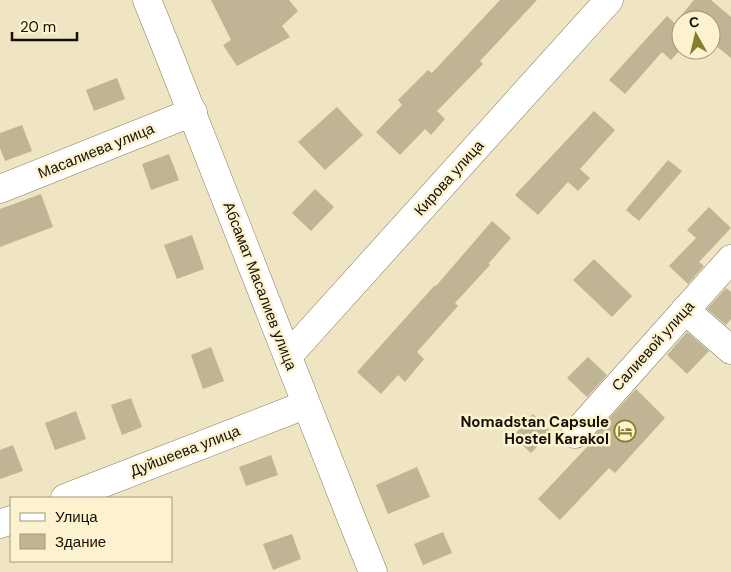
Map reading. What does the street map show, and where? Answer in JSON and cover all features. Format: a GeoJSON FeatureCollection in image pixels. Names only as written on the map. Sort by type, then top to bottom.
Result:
{"type":"FeatureCollection","features":[{"type":"Feature","properties":{"kind":"street","name":"Абсамат Масалиев улица"},"geometry":{"type":"LineString","coordinates":[[147,0],[193,112],[373,572]]}},
{"type":"Feature","properties":{"kind":"street","name":"Кирова улица"},"geometry":{"type":"LineString","coordinates":[[288,356],[609,0]]}},
{"type":"Feature","properties":{"kind":"street","name":"Масалиева улица"},"geometry":{"type":"LineString","coordinates":[[0,189],[193,112]]}},
{"type":"Feature","properties":{"kind":"street","name":"Салиевой улица"},"geometry":{"type":"LineString","coordinates":[[575,434],[731,259]]}},
{"type":"Feature","properties":{"kind":"street"},"geometry":{"type":"LineString","coordinates":[[685,310],[731,350]]}},
{"type":"Feature","properties":{"kind":"street","name":"Дуйшеева улица"},"geometry":{"type":"LineString","coordinates":[[68,497],[306,404]]}},
{"type":"Feature","properties":{"kind":"building"},"geometry":{"type":"Polygon","coordinates":[[[211,0],[289,0],[298,11],[282,26],[290,37],[237,66],[223,45],[231,40],[211,0]]]}},
{"type":"Feature","properties":{"kind":"building"},"geometry":{"type":"Polygon","coordinates":[[[500,0],[537,0],[480,61],[483,64],[437,111],[445,119],[431,135],[425,129],[400,155],[376,132],[402,105],[398,100],[428,70],[432,73],[500,0]]]}},
{"type":"Feature","properties":{"kind":"building"},"geometry":{"type":"Polygon","coordinates":[[[694,0],[711,0],[731,17],[731,58],[721,50],[721,10],[686,10],[694,0]]]}},
{"type":"Feature","properties":{"kind":"building"},"geometry":{"type":"Polygon","coordinates":[[[667,16],[671,20],[671,60],[662,52],[625,94],[609,80],[667,16]]]}},
{"type":"Feature","properties":{"kind":"building"},"geometry":{"type":"Polygon","coordinates":[[[117,78],[125,99],[94,111],[86,90],[117,78]]]}},
{"type":"Feature","properties":{"kind":"building"},"geometry":{"type":"Polygon","coordinates":[[[337,107],[363,135],[325,170],[298,142],[337,107]]]}},
{"type":"Feature","properties":{"kind":"building"},"geometry":{"type":"Polygon","coordinates":[[[594,111],[615,130],[580,169],[590,178],[578,191],[568,182],[538,215],[515,195],[594,111]]]}},
{"type":"Feature","properties":{"kind":"building"},"geometry":{"type":"Polygon","coordinates":[[[22,125],[32,151],[5,161],[0,148],[0,133],[22,125]]]}},
{"type":"Feature","properties":{"kind":"building"},"geometry":{"type":"Polygon","coordinates":[[[169,154],[179,180],[151,190],[142,164],[169,154]]]}},
{"type":"Feature","properties":{"kind":"building"},"geometry":{"type":"Polygon","coordinates":[[[668,160],[682,171],[639,221],[626,210],[668,160]]]}},
{"type":"Feature","properties":{"kind":"building"},"geometry":{"type":"Polygon","coordinates":[[[315,189],[334,207],[311,231],[292,213],[315,189]]]}},
{"type":"Feature","properties":{"kind":"building"},"geometry":{"type":"Polygon","coordinates":[[[41,194],[53,227],[0,247],[0,209],[41,194]]]}},
{"type":"Feature","properties":{"kind":"building"},"geometry":{"type":"Polygon","coordinates":[[[709,207],[731,228],[699,262],[704,266],[688,284],[669,266],[696,238],[687,230],[709,207]]]}},
{"type":"Feature","properties":{"kind":"building"},"geometry":{"type":"Polygon","coordinates":[[[492,221],[511,238],[489,263],[490,265],[455,303],[458,306],[417,352],[424,359],[405,382],[398,375],[381,394],[357,372],[436,286],[492,221]]]}},
{"type":"Feature","properties":{"kind":"building"},"geometry":{"type":"Polygon","coordinates":[[[192,235],[204,269],[177,279],[164,245],[192,235]]]}},
{"type":"Feature","properties":{"kind":"building"},"geometry":{"type":"Polygon","coordinates":[[[594,259],[632,296],[612,317],[573,280],[594,259]]]}},
{"type":"Feature","properties":{"kind":"building"},"geometry":{"type":"Polygon","coordinates":[[[726,288],[731,292],[731,319],[726,325],[707,309],[726,288]]]}},
{"type":"Feature","properties":{"kind":"building"},"geometry":{"type":"Polygon","coordinates":[[[687,332],[709,351],[687,374],[667,355],[687,332]]]}},
{"type":"Feature","properties":{"kind":"building"},"geometry":{"type":"Polygon","coordinates":[[[211,347],[224,381],[203,389],[191,355],[211,347]]]}},
{"type":"Feature","properties":{"kind":"building"},"geometry":{"type":"Polygon","coordinates":[[[588,357],[607,375],[587,397],[567,378],[588,357]]]}},
{"type":"Feature","properties":{"kind":"building"},"geometry":{"type":"Polygon","coordinates":[[[636,389],[665,418],[615,473],[609,468],[560,520],[538,499],[587,447],[585,445],[636,389]]]}},
{"type":"Feature","properties":{"kind":"building"},"geometry":{"type":"Polygon","coordinates":[[[131,398],[142,427],[122,435],[111,405],[131,398]]]}},
{"type":"Feature","properties":{"kind":"building"},"geometry":{"type":"Polygon","coordinates":[[[76,411],[86,439],[55,450],[45,423],[76,411]]]}},
{"type":"Feature","properties":{"kind":"building"},"geometry":{"type":"Polygon","coordinates":[[[533,414],[551,432],[531,453],[513,436],[533,414]]]}},
{"type":"Feature","properties":{"kind":"building"},"geometry":{"type":"Polygon","coordinates":[[[13,445],[23,471],[0,479],[0,450],[13,445]]]}},
{"type":"Feature","properties":{"kind":"building"},"geometry":{"type":"Polygon","coordinates":[[[271,455],[278,475],[246,486],[239,467],[271,455]]]}},
{"type":"Feature","properties":{"kind":"building"},"geometry":{"type":"Polygon","coordinates":[[[417,467],[430,497],[388,514],[376,485],[417,467]]]}},
{"type":"Feature","properties":{"kind":"building"},"geometry":{"type":"Polygon","coordinates":[[[443,532],[452,553],[423,565],[414,544],[443,532]]]}},
{"type":"Feature","properties":{"kind":"building"},"geometry":{"type":"Polygon","coordinates":[[[292,534],[301,559],[273,570],[263,544],[292,534]]]}},
{"type":"Feature","properties":{"kind":"place","name":"Nomadstan Capsule Hostel Karakol"},"geometry":{"type":"Point","coordinates":[625,431]}}]}
